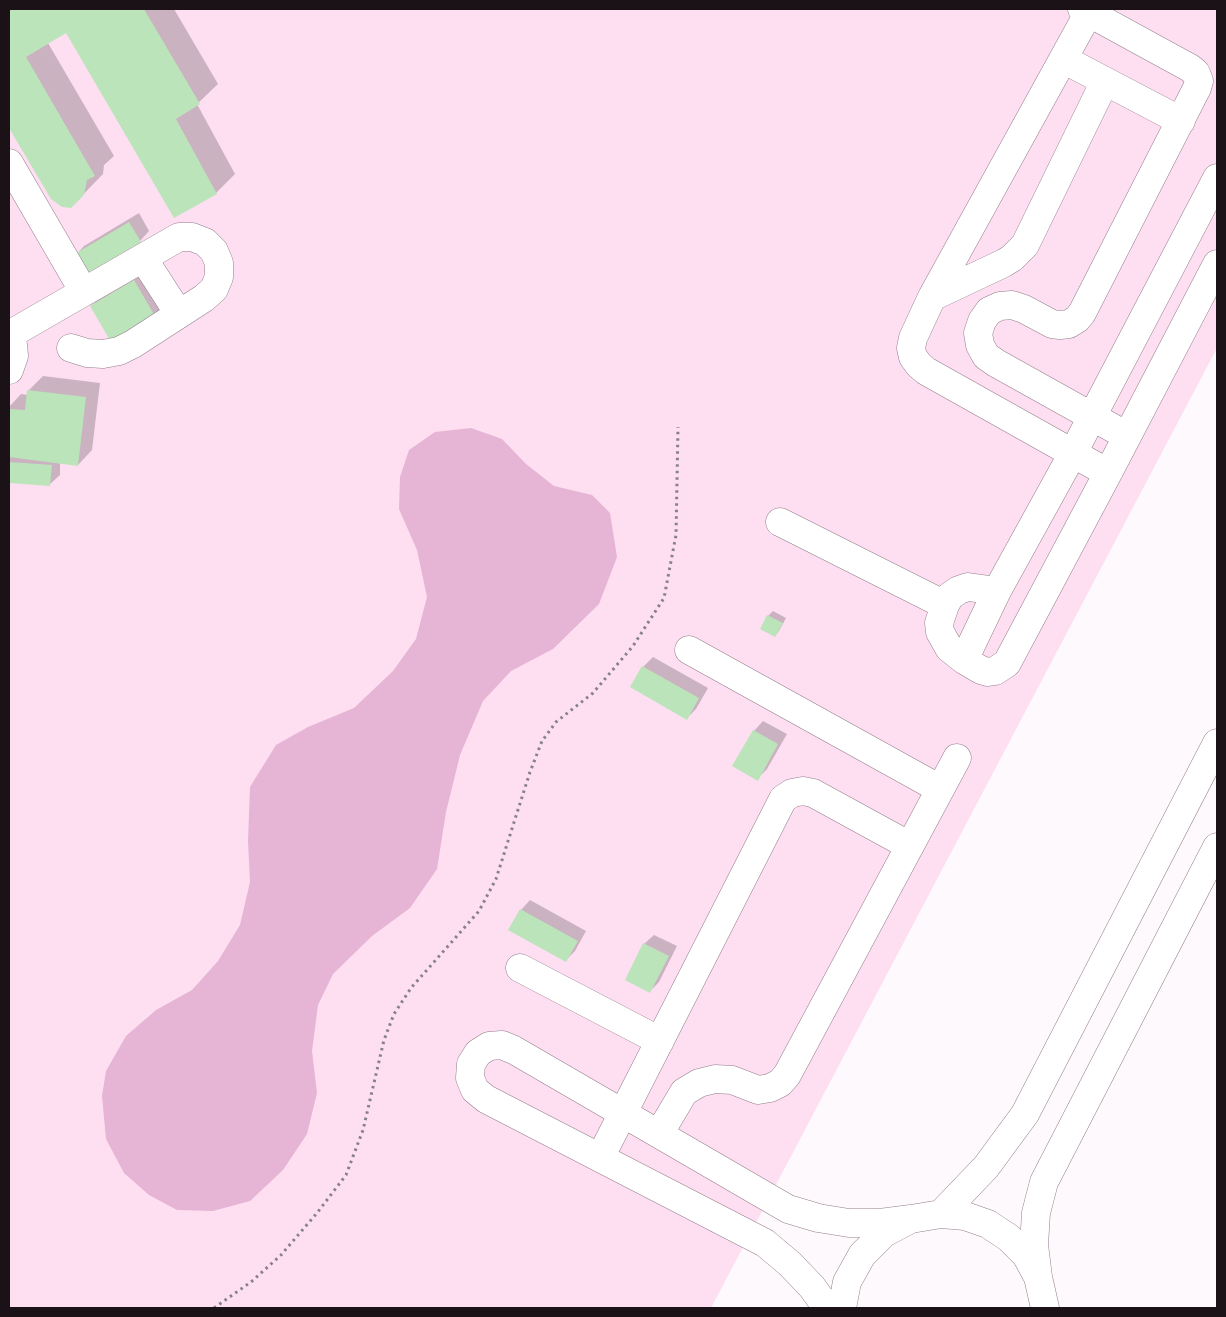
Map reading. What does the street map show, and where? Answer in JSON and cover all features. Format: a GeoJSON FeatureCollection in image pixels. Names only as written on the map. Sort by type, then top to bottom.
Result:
{"type":"FeatureCollection","features":[{"type":"Feature","properties":{"kind":"street"},"geometry":{"type":"LineString","coordinates":[[1108,473],[918,365],[913,357],[911,348],[913,338],[932,297],[1063,60],[1085,11],[1190,68],[1196,73],[1199,81],[1197,88],[1082,313],[1077,319],[1069,324],[1052,324],[1018,307],[1012,305],[1000,306],[989,311],[982,321],[978,333],[980,345],[986,356],[1128,436]]}},
{"type":"Feature","properties":{"kind":"street"},"geometry":{"type":"LineString","coordinates":[[1063,60],[1181,121]]}},
{"type":"Feature","properties":{"kind":"street"},"geometry":{"type":"LineString","coordinates":[[932,297],[1004,263],[1026,245],[1105,82]]}},
{"type":"Feature","properties":{"kind":"street"},"geometry":{"type":"LineString","coordinates":[[9,163],[84,292]]}},
{"type":"Feature","properties":{"kind":"street"},"geometry":{"type":"LineString","coordinates":[[964,660],[997,591],[1073,453],[1217,178]]}},
{"type":"Feature","properties":{"kind":"street"},"geometry":{"type":"LineString","coordinates":[[9,370],[14,356],[13,345],[9,336],[84,292],[179,238],[192,237],[205,242],[214,251],[220,263],[219,277],[214,289],[204,298],[119,351],[103,354],[87,353],[71,348]]}},
{"type":"Feature","properties":{"kind":"street"},"geometry":{"type":"LineString","coordinates":[[143,258],[179,314]]}},
{"type":"Feature","properties":{"kind":"street"},"geometry":{"type":"LineString","coordinates":[[997,591],[980,587],[968,587],[959,590],[950,596],[939,623],[940,632],[949,648],[964,660],[988,672],[995,671],[1007,663],[1217,264]]}},
{"type":"Feature","properties":{"kind":"street"},"geometry":{"type":"LineString","coordinates":[[780,522],[945,605]]}},
{"type":"Feature","properties":{"kind":"street"},"geometry":{"type":"LineString","coordinates":[[689,650],[940,789]]}},
{"type":"Feature","properties":{"kind":"street"},"geometry":{"type":"LineString","coordinates":[[941,1214],[986,1167],[1025,1114],[1217,743]]}},
{"type":"Feature","properties":{"kind":"street"},"geometry":{"type":"LineString","coordinates":[[659,1134],[684,1092],[699,1083],[715,1079],[732,1080],[758,1090],[770,1088],[780,1083],[787,1075],[957,758]]}},
{"type":"Feature","properties":{"kind":"street"},"geometry":{"type":"LineString","coordinates":[[600,1158],[783,799],[792,793],[803,791],[813,794],[910,846]]}},
{"type":"Feature","properties":{"kind":"street"},"geometry":{"type":"LineString","coordinates":[[1046,1308],[1038,1277],[1034,1245],[1036,1213],[1044,1182],[1217,847]]}},
{"type":"Feature","properties":{"kind":"street"},"geometry":{"type":"LineString","coordinates":[[520,968],[660,1040]]}},
{"type":"Feature","properties":{"kind":"street"},"geometry":{"type":"LineString","coordinates":[[827,1308],[812,1287],[790,1264],[765,1243],[486,1099],[475,1090],[470,1078],[471,1064],[478,1053],[489,1046],[502,1044],[514,1050],[788,1209],[818,1218],[849,1223],[880,1223],[941,1214],[965,1216],[988,1224],[1009,1238],[1026,1256],[1038,1277]]}},
{"type":"Feature","properties":{"kind":"street"},"geometry":{"type":"LineString","coordinates":[[842,1308],[848,1282],[862,1255],[884,1233],[911,1219]]}},
{"type":"Feature","properties":{"kind":"path"},"geometry":{"type":"LineString","coordinates":[[214,1308],[251,1282],[281,1255],[346,1175],[363,1130],[384,1040],[394,1014],[411,988],[479,911],[496,879],[530,772],[542,741],[556,722],[593,692],[634,646],[664,598],[676,535],[678,427]]}},
{"type":"Feature","properties":{"kind":"shaded area"},"geometry":{"type":"Polygon","coordinates":[[[9,9],[1217,9],[1217,348],[711,1308],[9,1308],[9,9]]]}},
{"type":"Feature","properties":{"kind":"shaded area"},"geometry":{"type":"Polygon","coordinates":[[[471,428],[502,439],[526,464],[554,486],[592,495],[610,513],[617,557],[599,604],[553,649],[511,671],[483,701],[460,755],[446,812],[437,869],[410,908],[372,936],[333,974],[318,1005],[312,1051],[317,1093],[307,1134],[283,1170],[250,1201],[213,1211],[177,1210],[149,1195],[124,1173],[106,1139],[102,1096],[106,1071],[126,1036],[156,1010],[192,990],[218,961],[240,925],[250,882],[248,841],[250,787],[276,745],[308,727],[354,708],[393,671],[416,639],[427,597],[417,550],[399,509],[400,477],[409,450],[435,432],[471,428]]]}},
{"type":"Feature","properties":{"kind":"building"},"geometry":{"type":"Polygon","coordinates":[[[9,9],[144,9],[200,104],[176,119],[217,194],[174,218],[66,33],[26,57],[95,176],[87,180],[84,195],[71,208],[62,207],[51,199],[9,128],[9,9]]]}},
{"type":"Feature","properties":{"kind":"building"},"geometry":{"type":"Polygon","coordinates":[[[129,222],[141,242],[85,275],[73,255],[129,222]]]}},
{"type":"Feature","properties":{"kind":"building"},"geometry":{"type":"Polygon","coordinates":[[[134,280],[155,316],[111,342],[90,306],[134,280]]]}},
{"type":"Feature","properties":{"kind":"building"},"geometry":{"type":"Polygon","coordinates":[[[27,390],[86,397],[78,466],[9,457],[9,409],[25,410],[27,390]]]}},
{"type":"Feature","properties":{"kind":"building"},"geometry":{"type":"Polygon","coordinates":[[[9,462],[52,465],[50,486],[9,483],[9,462]]]}},
{"type":"Feature","properties":{"kind":"building"},"geometry":{"type":"Polygon","coordinates":[[[767,615],[783,623],[775,637],[760,629],[767,615]]]}},
{"type":"Feature","properties":{"kind":"building"},"geometry":{"type":"Polygon","coordinates":[[[642,666],[699,698],[687,720],[630,687],[642,666]]]}},
{"type":"Feature","properties":{"kind":"building"},"geometry":{"type":"Polygon","coordinates":[[[753,730],[778,744],[758,781],[732,766],[753,730]]]}},
{"type":"Feature","properties":{"kind":"building"},"geometry":{"type":"Polygon","coordinates":[[[520,909],[578,941],[566,962],[508,930],[520,909]]]}},
{"type":"Feature","properties":{"kind":"building"},"geometry":{"type":"Polygon","coordinates":[[[643,943],[669,956],[650,993],[625,980],[643,943]]]}}]}
